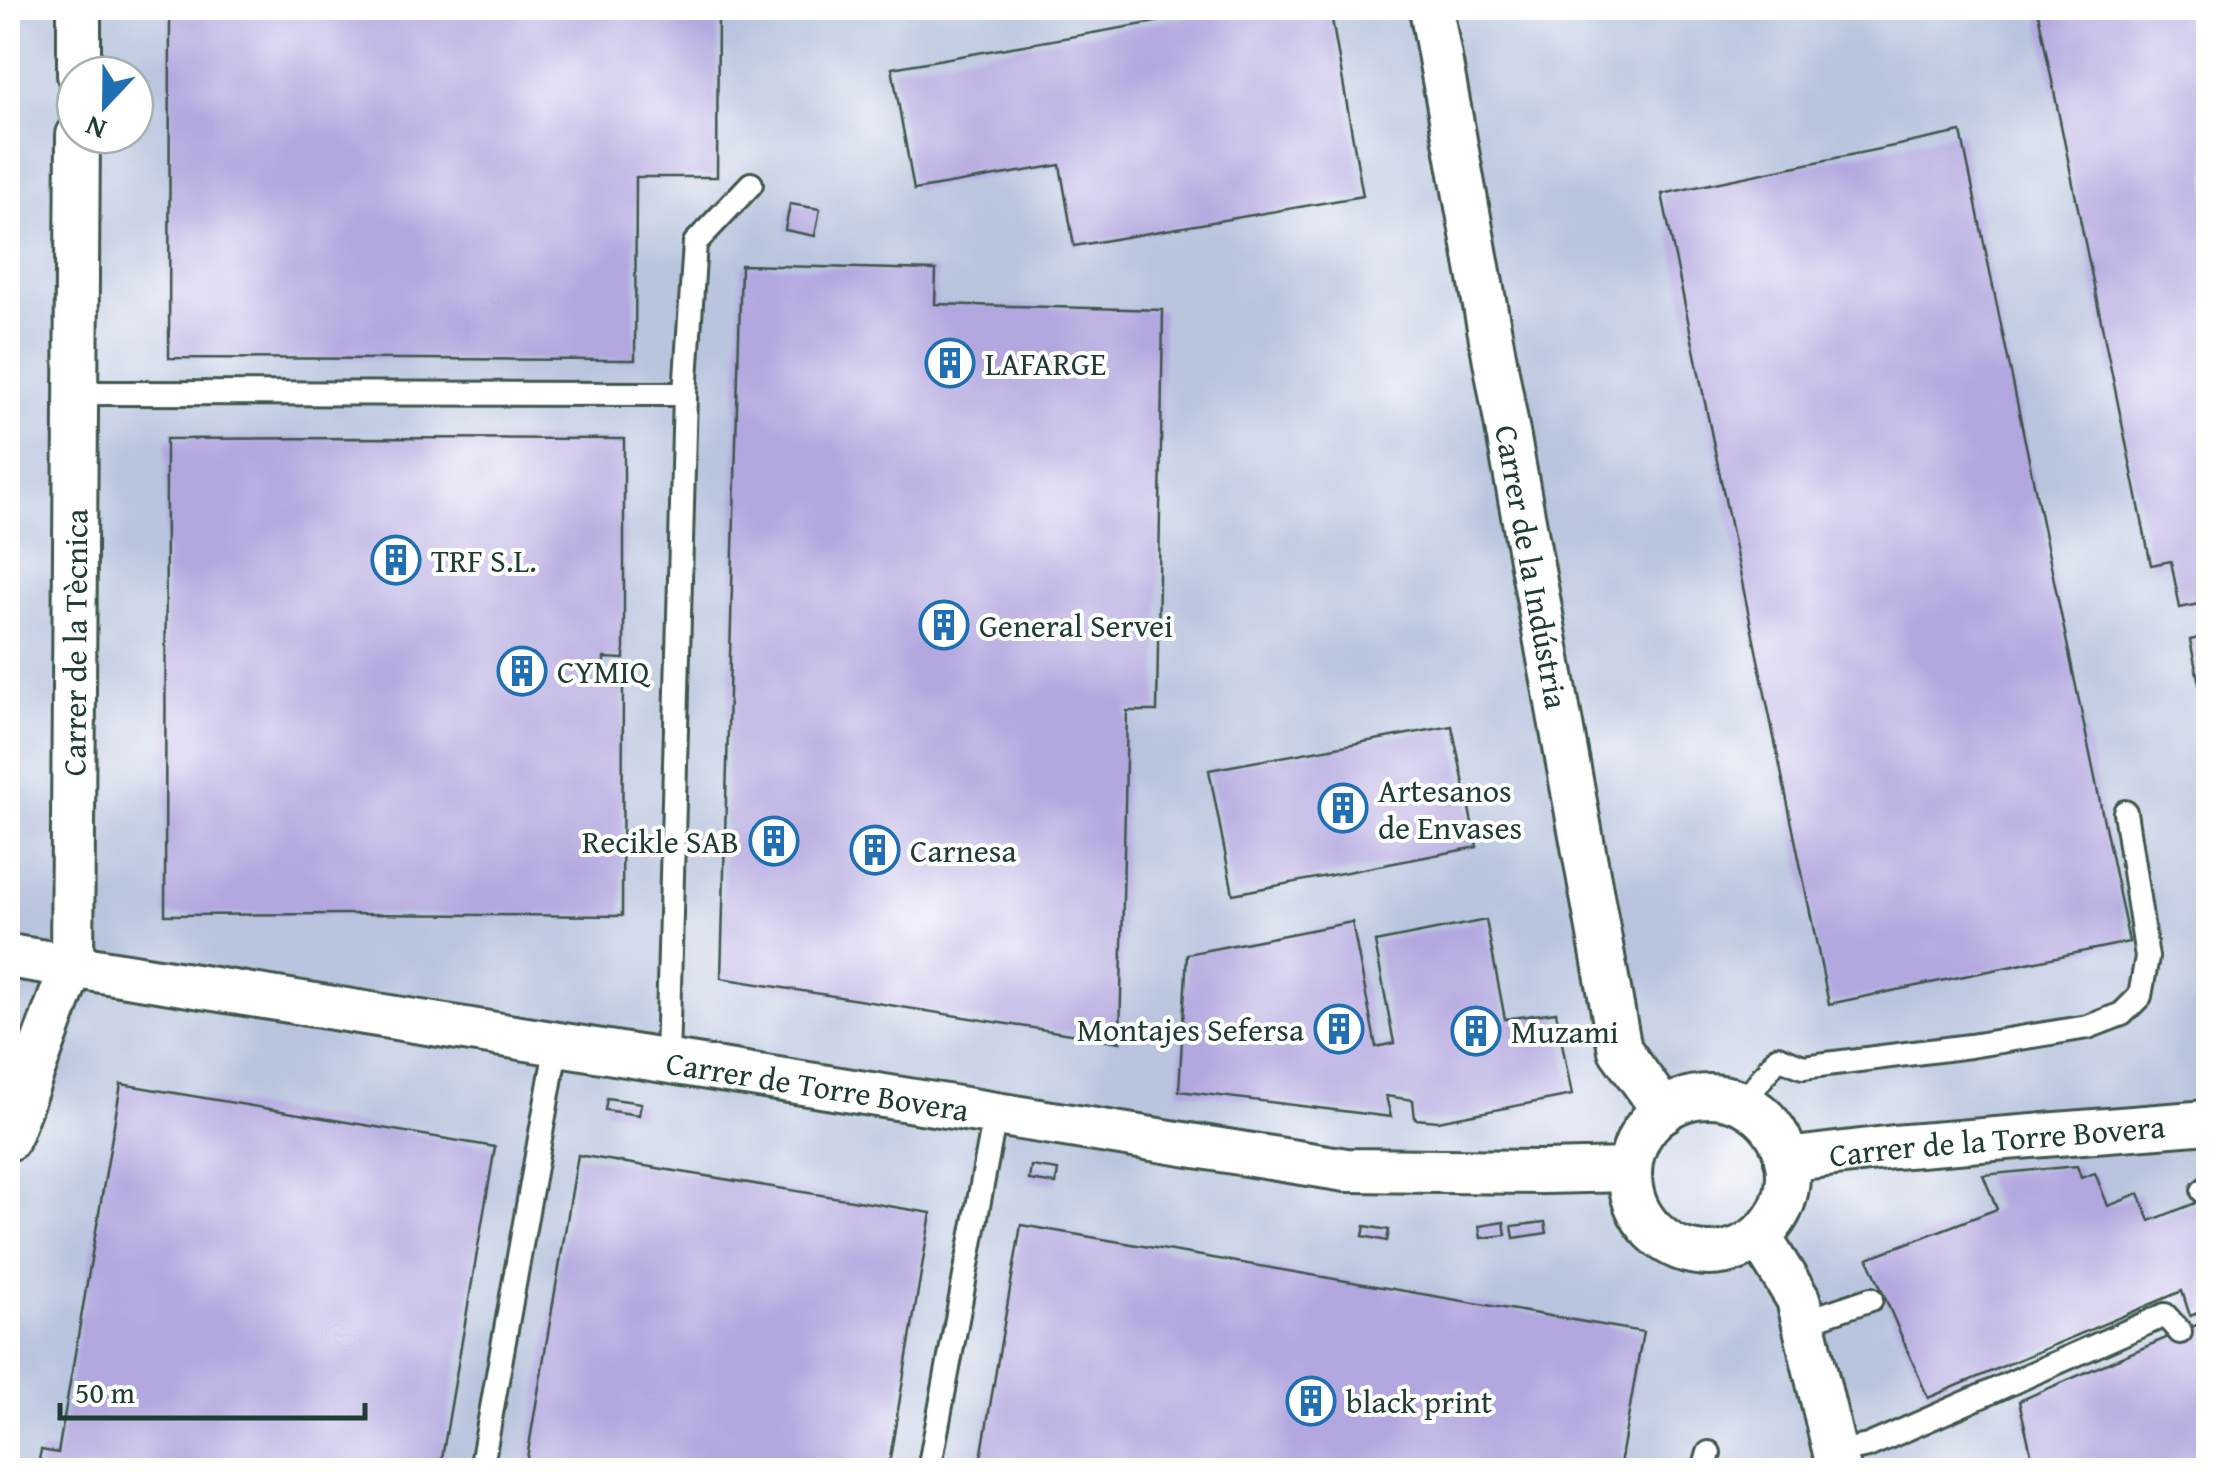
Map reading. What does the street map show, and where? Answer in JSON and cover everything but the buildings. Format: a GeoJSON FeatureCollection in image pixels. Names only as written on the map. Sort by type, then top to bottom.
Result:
{"type":"FeatureCollection","features":[{"type":"Feature","properties":{"kind":"street"},"geometry":{"type":"LineString","coordinates":[[78,55],[79,8]]}},
{"type":"Feature","properties":{"kind":"street","name":"Carrer de la Indústria"},"geometry":{"type":"LineString","coordinates":[[1431,8],[1620,1050],[1664,1110]]}},
{"type":"Feature","properties":{"kind":"street","name":"Carrer de la Tècnica"},"geometry":{"type":"LineString","coordinates":[[8,1139],[72,965],[78,155]]}},
{"type":"Feature","properties":{"kind":"street","name":"Carrer de Torre Bovera"},"geometry":{"type":"LineString","coordinates":[[8,956],[1346,1170],[1630,1170]]}},
{"type":"Feature","properties":{"kind":"street"},"geometry":{"type":"LineString","coordinates":[[1690,1099],[1732,1100],[1745,1105],[1767,1122],[1782,1146],[1787,1188],[1778,1214],[1759,1236],[1735,1250],[1708,1254],[1667,1242],[1646,1223],[1631,1184],[1630,1170],[1644,1130],[1664,1110],[1690,1099]]}},
{"type":"Feature","properties":{"kind":"street","name":"Carrer de la Torre Bovera"},"geometry":{"type":"LineString","coordinates":[[1786,1160],[2208,1122]]}},
{"type":"Feature","properties":{"kind":"street"},"geometry":{"type":"LineString","coordinates":[[1759,1236],[1798,1299],[1836,1462]]}},
{"type":"Feature","properties":{"kind":"lane"},"geometry":{"type":"LineString","coordinates":[[667,1061],[685,394],[694,243],[751,184]]}},
{"type":"Feature","properties":{"kind":"lane"},"geometry":{"type":"LineString","coordinates":[[76,393],[685,394]]}},
{"type":"Feature","properties":{"kind":"lane"},"geometry":{"type":"LineString","coordinates":[[1745,1105],[1778,1057],[1802,1067],[1821,1065],[2088,1027],[2122,1014],[2140,996],[2148,958],[2124,812]]}},
{"type":"Feature","properties":{"kind":"lane"},"geometry":{"type":"LineString","coordinates":[[481,1470],[557,1043]]}},
{"type":"Feature","properties":{"kind":"lane"},"geometry":{"type":"LineString","coordinates":[[929,1470],[996,1115]]}},
{"type":"Feature","properties":{"kind":"lane"},"geometry":{"type":"LineString","coordinates":[[1803,1322],[1871,1300]]}},
{"type":"Feature","properties":{"kind":"lane"},"geometry":{"type":"LineString","coordinates":[[1836,1462],[2164,1315],[2180,1332]]}},
{"type":"Feature","properties":{"kind":"shaded area"},"geometry":{"type":"Polygon","coordinates":[[[8,8],[2208,8],[2208,1470],[8,1470],[8,8]]]}},
{"type":"Feature","properties":{"kind":"place","name":"LAFARGE"},"geometry":{"type":"Point","coordinates":[950,363]}},
{"type":"Feature","properties":{"kind":"place","name":"TRF S.L."},"geometry":{"type":"Point","coordinates":[396,560]}},
{"type":"Feature","properties":{"kind":"place","name":"General Servei"},"geometry":{"type":"Point","coordinates":[944,625]}},
{"type":"Feature","properties":{"kind":"place","name":"CYMIQ"},"geometry":{"type":"Point","coordinates":[522,671]}},
{"type":"Feature","properties":{"kind":"place","name":"Artesanos de Envases"},"geometry":{"type":"Point","coordinates":[1343,808]}},
{"type":"Feature","properties":{"kind":"place","name":"Recikle SAB"},"geometry":{"type":"Point","coordinates":[774,841]}},
{"type":"Feature","properties":{"kind":"place","name":"Carnesa"},"geometry":{"type":"Point","coordinates":[875,850]}},
{"type":"Feature","properties":{"kind":"place","name":"Montajes Sefersa"},"geometry":{"type":"Point","coordinates":[1339,1029]}},
{"type":"Feature","properties":{"kind":"place","name":"Muzami"},"geometry":{"type":"Point","coordinates":[1476,1031]}},
{"type":"Feature","properties":{"kind":"place","name":"black print"},"geometry":{"type":"Point","coordinates":[1311,1401]}}]}
